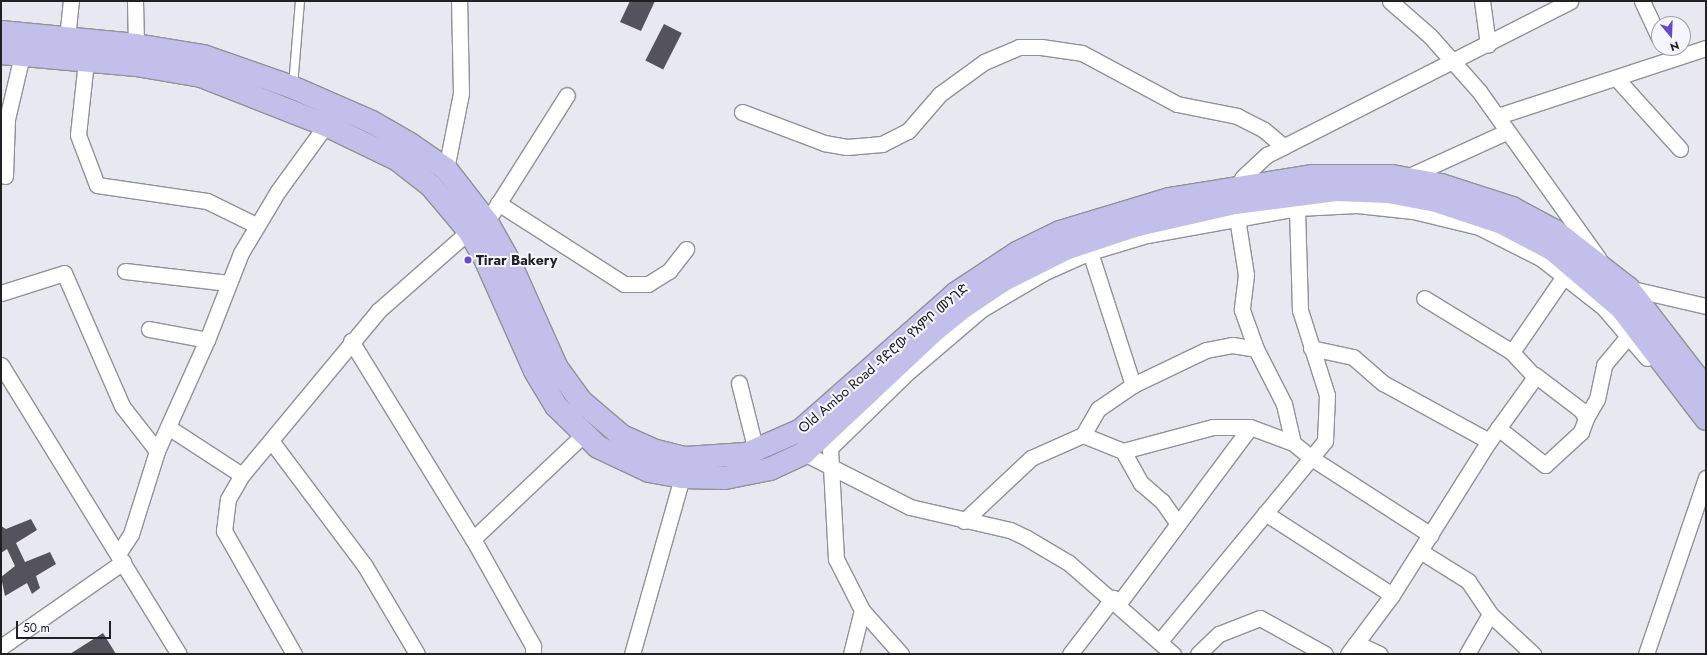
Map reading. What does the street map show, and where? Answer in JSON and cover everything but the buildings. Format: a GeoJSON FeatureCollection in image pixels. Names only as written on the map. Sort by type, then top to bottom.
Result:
{"type":"FeatureCollection","features":[{"type":"Feature","properties":{"kind":"main road","name":"Old Ambo Road -የድሮው የአምቦ መንገድ"},"geometry":{"type":"LineString","coordinates":[[1,32],[136,45],[204,56],[292,87],[372,122],[428,155],[446,169],[485,219],[510,263],[557,368],[594,416],[622,436],[656,451],[702,459],[751,452],[801,430],[927,316],[1017,252],[1084,223],[1170,208],[1235,203],[1315,191],[1382,191],[1436,200],[1502,223],[1553,250],[1601,288],[1622,308],[1706,419]]}},
{"type":"Feature","properties":{"kind":"main road","name":"Old Ambo Road -የድሮው የአምቦ መንገድ"},"geometry":{"type":"LineString","coordinates":[[12,54],[86,61],[201,76],[326,125],[377,147],[416,174],[448,204],[485,219],[547,392],[583,435],[630,463],[682,477],[752,474],[807,451],[935,330],[988,290],[1068,248],[1170,208]]}},
{"type":"Feature","properties":{"kind":"main road"},"geometry":{"type":"LineString","coordinates":[[416,174],[428,155]]}},
{"type":"Feature","properties":{"kind":"main road","name":"Old Ambo Road -የድሮው የአምቦ መንገድ"},"geometry":{"type":"LineString","coordinates":[[1235,203],[1320,176],[1405,178],[1463,190],[1512,208],[1575,243],[1628,288],[1706,389]]}},
{"type":"Feature","properties":{"kind":"main road"},"geometry":{"type":"LineString","coordinates":[[751,452],[752,474]]}},
{"type":"Feature","properties":{"kind":"street"},"geometry":{"type":"LineString","coordinates":[[67,38],[71,1]]}},
{"type":"Feature","properties":{"kind":"street"},"geometry":{"type":"LineString","coordinates":[[135,1],[136,45]]}},
{"type":"Feature","properties":{"kind":"street"},"geometry":{"type":"LineString","coordinates":[[446,169],[461,93],[459,1]]}},
{"type":"Feature","properties":{"kind":"street"},"geometry":{"type":"LineString","coordinates":[[1390,1],[1430,36],[1498,116],[1506,132],[1604,267]]}},
{"type":"Feature","properties":{"kind":"street"},"geometry":{"type":"LineString","coordinates":[[1482,1],[1488,45]]}},
{"type":"Feature","properties":{"kind":"street"},"geometry":{"type":"LineString","coordinates":[[1293,443],[1284,404],[1256,349],[1242,310],[1246,275],[1235,203],[1256,163],[1284,147],[1453,64],[1570,1]]}},
{"type":"Feature","properties":{"kind":"street"},"geometry":{"type":"LineString","coordinates":[[1642,1],[1651,20]]}},
{"type":"Feature","properties":{"kind":"street"},"geometry":{"type":"LineString","coordinates":[[742,112],[824,143],[847,147],[882,144],[908,131],[940,94],[984,62],[1019,47],[1041,47],[1082,53],[1176,104],[1238,116],[1264,130],[1284,147]]}},
{"type":"Feature","properties":{"kind":"street"},"geometry":{"type":"LineString","coordinates":[[1691,50],[1706,48]]}},
{"type":"Feature","properties":{"kind":"street"},"geometry":{"type":"LineString","coordinates":[[5,176],[7,119],[12,54]]}},
{"type":"Feature","properties":{"kind":"street"},"geometry":{"type":"LineString","coordinates":[[1498,116],[1572,89],[1617,79],[1663,56]]}},
{"type":"Feature","properties":{"kind":"street"},"geometry":{"type":"LineString","coordinates":[[86,61],[78,135],[97,185],[207,201],[256,225]]}},
{"type":"Feature","properties":{"kind":"street"},"geometry":{"type":"LineString","coordinates":[[1617,79],[1680,149]]}},
{"type":"Feature","properties":{"kind":"street"},"geometry":{"type":"LineString","coordinates":[[294,654],[224,532],[224,509],[242,475],[272,442],[351,341],[407,282],[485,219],[567,95]]}},
{"type":"Feature","properties":{"kind":"street"},"geometry":{"type":"LineString","coordinates":[[1,647],[121,558],[140,510],[157,451],[207,340],[228,283],[256,225],[326,125]]}},
{"type":"Feature","properties":{"kind":"street"},"geometry":{"type":"LineString","coordinates":[[1405,178],[1506,132]]}},
{"type":"Feature","properties":{"kind":"street"},"geometry":{"type":"LineString","coordinates":[[807,451],[833,441],[982,309],[1043,273],[1090,252],[1147,235],[1235,203],[1296,208],[1357,205],[1448,218],[1479,227],[1565,275],[1604,308],[1682,405],[1706,424]]}},
{"type":"Feature","properties":{"kind":"street"},"geometry":{"type":"LineString","coordinates":[[1160,641],[1266,513],[1313,460],[1325,441],[1327,395],[1323,373],[1311,348],[1300,310],[1296,208]]}},
{"type":"Feature","properties":{"kind":"street"},"geometry":{"type":"LineString","coordinates":[[485,219],[624,284],[648,284],[669,271],[686,249]]}},
{"type":"Feature","properties":{"kind":"street"},"geometry":{"type":"LineString","coordinates":[[1090,252],[1133,385]]}},
{"type":"Feature","properties":{"kind":"street"},"geometry":{"type":"LineString","coordinates":[[125,272],[228,283]]}},
{"type":"Feature","properties":{"kind":"street"},"geometry":{"type":"LineString","coordinates":[[1,293],[64,273],[122,406],[157,451]]}},
{"type":"Feature","properties":{"kind":"street"},"geometry":{"type":"LineString","coordinates":[[1512,352],[1565,275]]}},
{"type":"Feature","properties":{"kind":"street"},"geometry":{"type":"LineString","coordinates":[[1628,288],[1706,306]]}},
{"type":"Feature","properties":{"kind":"street"},"geometry":{"type":"LineString","coordinates":[[1424,298],[1512,352],[1535,375],[1580,410],[1586,418]]}},
{"type":"Feature","properties":{"kind":"street"},"geometry":{"type":"LineString","coordinates":[[149,329],[207,340]]}},
{"type":"Feature","properties":{"kind":"street"},"geometry":{"type":"LineString","coordinates":[[1498,428],[1545,465],[1581,432],[1586,418],[1597,399],[1604,365],[1628,336]]}},
{"type":"Feature","properties":{"kind":"street"},"geometry":{"type":"LineString","coordinates":[[351,341],[473,539],[533,646],[533,654]]}},
{"type":"Feature","properties":{"kind":"street"},"geometry":{"type":"LineString","coordinates":[[964,521],[1031,458],[1083,435],[1098,409],[1133,385],[1206,350],[1232,345],[1256,349]]}},
{"type":"Feature","properties":{"kind":"street"},"geometry":{"type":"LineString","coordinates":[[1311,348],[1353,356],[1384,383],[1489,441]]}},
{"type":"Feature","properties":{"kind":"street"},"geometry":{"type":"LineString","coordinates":[[1,365],[179,654]]}},
{"type":"Feature","properties":{"kind":"street"},"geometry":{"type":"LineString","coordinates":[[1380,654],[1352,649],[1392,595],[1489,441],[1535,375]]}},
{"type":"Feature","properties":{"kind":"street"},"geometry":{"type":"LineString","coordinates":[[739,384],[751,452]]}},
{"type":"Feature","properties":{"kind":"street"},"geometry":{"type":"LineString","coordinates":[[168,427],[242,475]]}},
{"type":"Feature","properties":{"kind":"street"},"geometry":{"type":"LineString","coordinates":[[1083,435],[1123,451],[1213,427],[1250,427],[1293,443],[1313,460],[1431,535]]}},
{"type":"Feature","properties":{"kind":"street"},"geometry":{"type":"LineString","coordinates":[[1070,654],[1116,601],[1178,524],[1250,427]]}},
{"type":"Feature","properties":{"kind":"street"},"geometry":{"type":"LineString","coordinates":[[473,539],[583,435]]}},
{"type":"Feature","properties":{"kind":"street"},"geometry":{"type":"LineString","coordinates":[[833,441],[829,462],[834,553],[862,610],[902,654]]}},
{"type":"Feature","properties":{"kind":"street"},"geometry":{"type":"LineString","coordinates":[[272,442],[365,566],[417,654]]}},
{"type":"Feature","properties":{"kind":"street"},"geometry":{"type":"LineString","coordinates":[[807,451],[829,462],[897,502],[964,521],[1010,530],[1025,537],[1069,563],[1116,601],[1173,654]]}},
{"type":"Feature","properties":{"kind":"street"},"geometry":{"type":"LineString","coordinates":[[1123,451],[1141,483],[1162,501],[1178,524]]}},
{"type":"Feature","properties":{"kind":"street"},"geometry":{"type":"LineString","coordinates":[[632,654],[682,477]]}},
{"type":"Feature","properties":{"kind":"street"},"geometry":{"type":"LineString","coordinates":[[1646,654],[1706,478]]}},
{"type":"Feature","properties":{"kind":"street"},"geometry":{"type":"LineString","coordinates":[[1266,513],[1392,595]]}},
{"type":"Feature","properties":{"kind":"street"},"geometry":{"type":"LineString","coordinates":[[1420,551],[1468,581],[1490,614],[1533,654]]}},
{"type":"Feature","properties":{"kind":"street"},"geometry":{"type":"LineString","coordinates":[[851,654],[862,610]]}},
{"type":"Feature","properties":{"kind":"street"},"geometry":{"type":"LineString","coordinates":[[1467,654],[1490,614]]}},
{"type":"Feature","properties":{"kind":"street"},"geometry":{"type":"LineString","coordinates":[[1198,654],[1219,634],[1260,618],[1325,654]]}},
{"type":"Feature","properties":{"kind":"lane"},"geometry":{"type":"LineString","coordinates":[[292,87],[300,1]]}},
{"type":"Feature","properties":{"kind":"place","name":"Tirar Bakery"},"geometry":{"type":"Point","coordinates":[468,260]}}]}
